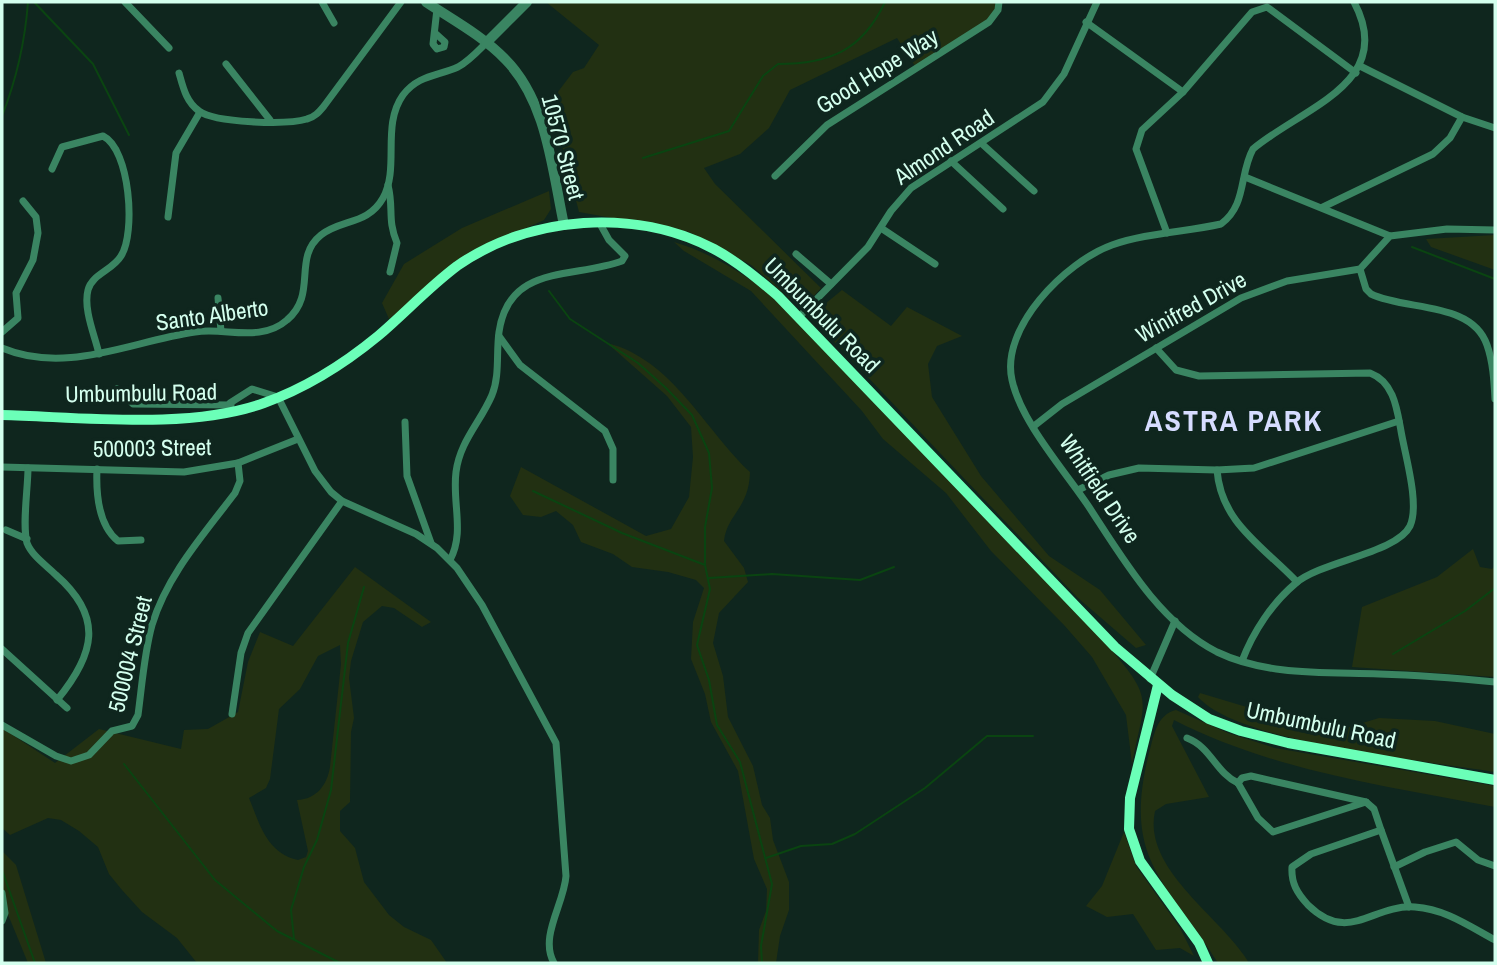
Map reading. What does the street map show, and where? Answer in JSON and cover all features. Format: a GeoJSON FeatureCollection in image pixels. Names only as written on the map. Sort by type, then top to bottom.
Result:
{"type":"FeatureCollection","features":[{"type":"Feature","properties":{"kind":"main road","name":"Umbumbulu Road"},"geometry":{"type":"LineString","coordinates":[[2,415],[152,418],[231,407],[278,397],[318,378],[351,356],[443,278],[477,254],[521,235],[564,225],[599,222],[670,232],[713,249],[745,268],[799,317],[1115,647],[1154,682],[1209,719],[1254,735],[1495,780]]}},
{"type":"Feature","properties":{"kind":"main road"},"geometry":{"type":"LineString","coordinates":[[1154,682],[1130,798],[1129,829],[1140,861],[1199,943],[1208,963]]}},
{"type":"Feature","properties":{"kind":"street"},"geometry":{"type":"LineString","coordinates":[[125,2],[169,48]]}},
{"type":"Feature","properties":{"kind":"street"},"geometry":{"type":"LineString","coordinates":[[322,2],[334,23]]}},
{"type":"Feature","properties":{"kind":"street"},"geometry":{"type":"LineString","coordinates":[[179,73],[186,96],[200,112],[218,118],[300,121],[318,113],[401,2]]}},
{"type":"Feature","properties":{"kind":"street","name":"10570 Street"},"geometry":{"type":"LineString","coordinates":[[426,2],[486,43],[512,66],[533,100],[564,225]]}},
{"type":"Feature","properties":{"kind":"street","name":"Santo Alberto"},"geometry":{"type":"LineString","coordinates":[[2,348],[22,354],[55,358],[99,354],[188,333],[263,332],[286,321],[299,307],[305,293],[305,260],[310,247],[326,232],[359,222],[384,197],[388,184],[391,128],[403,95],[422,78],[462,65],[527,2]]}},
{"type":"Feature","properties":{"kind":"street","name":"Good Hope Way"},"geometry":{"type":"LineString","coordinates":[[775,176],[834,120],[989,22],[998,10],[999,2]]}},
{"type":"Feature","properties":{"kind":"street","name":"Almond Road"},"geometry":{"type":"LineString","coordinates":[[799,317],[868,247],[911,188],[1031,112],[1052,93],[1064,74],[1097,2]]}},
{"type":"Feature","properties":{"kind":"street"},"geometry":{"type":"LineString","coordinates":[[1354,2],[1364,21],[1367,38],[1358,69]]}},
{"type":"Feature","properties":{"kind":"street"},"geometry":{"type":"LineString","coordinates":[[1167,233],[1136,149],[1136,140],[1142,130],[1183,92],[1247,16],[1258,8],[1270,9],[1358,69],[1462,117],[1495,128]]}},
{"type":"Feature","properties":{"kind":"street"},"geometry":{"type":"LineString","coordinates":[[435,33],[437,9]]}},
{"type":"Feature","properties":{"kind":"street"},"geometry":{"type":"LineString","coordinates":[[1086,22],[1183,92]]}},
{"type":"Feature","properties":{"kind":"street"},"geometry":{"type":"LineString","coordinates":[[226,64],[270,121]]}},
{"type":"Feature","properties":{"kind":"street","name":"Whitfield Drive"},"geometry":{"type":"LineString","coordinates":[[1358,69],[1340,88],[1253,149],[1246,162],[1237,206],[1221,224],[1112,246],[1093,254],[1059,282],[1026,318],[1010,349],[1010,368],[1017,396],[1034,426],[1132,571],[1175,621],[1202,644],[1242,661],[1300,671],[1431,676],[1495,682]]}},
{"type":"Feature","properties":{"kind":"street"},"geometry":{"type":"LineString","coordinates":[[168,217],[176,153],[200,112]]}},
{"type":"Feature","properties":{"kind":"street"},"geometry":{"type":"LineString","coordinates":[[1322,207],[1433,154],[1450,138],[1462,117]]}},
{"type":"Feature","properties":{"kind":"street"},"geometry":{"type":"LineString","coordinates":[[52,169],[62,147],[103,136],[115,145],[125,169],[130,229],[127,240],[116,263],[93,280],[88,291],[99,354]]}},
{"type":"Feature","properties":{"kind":"street"},"geometry":{"type":"LineString","coordinates":[[981,143],[1034,191]]}},
{"type":"Feature","properties":{"kind":"street"},"geometry":{"type":"LineString","coordinates":[[951,161],[1003,209]]}},
{"type":"Feature","properties":{"kind":"street"},"geometry":{"type":"LineString","coordinates":[[1245,177],[1390,236],[1447,229],[1495,230]]}},
{"type":"Feature","properties":{"kind":"street"},"geometry":{"type":"LineString","coordinates":[[388,184],[391,199],[390,228],[397,243],[390,272]]}},
{"type":"Feature","properties":{"kind":"street"},"geometry":{"type":"LineString","coordinates":[[2,332],[19,318],[16,293],[33,260],[36,247],[38,225],[23,201]]}},
{"type":"Feature","properties":{"kind":"street"},"geometry":{"type":"LineString","coordinates":[[450,561],[459,543],[455,495],[459,455],[465,439],[491,396],[499,336],[508,305],[529,284],[561,273],[623,260],[625,256],[609,240],[599,222]]}},
{"type":"Feature","properties":{"kind":"street"},"geometry":{"type":"LineString","coordinates":[[881,228],[935,264]]}},
{"type":"Feature","properties":{"kind":"street"},"geometry":{"type":"LineString","coordinates":[[1390,236],[1360,269],[1366,289],[1371,294],[1456,316],[1478,331],[1488,346],[1495,399]]}},
{"type":"Feature","properties":{"kind":"street"},"geometry":{"type":"LineString","coordinates":[[796,254],[831,284]]}},
{"type":"Feature","properties":{"kind":"street","name":"Winifred Drive"},"geometry":{"type":"LineString","coordinates":[[1034,426],[1062,404],[1241,298],[1266,288],[1360,269]]}},
{"type":"Feature","properties":{"kind":"street"},"geometry":{"type":"LineString","coordinates":[[218,298],[221,331]]}},
{"type":"Feature","properties":{"kind":"street"},"geometry":{"type":"LineString","coordinates":[[499,336],[520,365],[605,431],[613,449],[613,480]]}},
{"type":"Feature","properties":{"kind":"street"},"geometry":{"type":"LineString","coordinates":[[1156,348],[1176,370],[1199,376],[1370,373],[1387,384],[1399,421],[1413,504],[1410,527],[1402,536],[1385,545],[1323,568],[1297,582],[1258,629],[1242,661]]}},
{"type":"Feature","properties":{"kind":"street"},"geometry":{"type":"LineString","coordinates":[[117,389],[133,404],[231,407],[252,389],[278,397],[315,471],[342,501],[432,544],[469,585],[556,743],[566,876],[549,940],[549,952],[554,963]]}},
{"type":"Feature","properties":{"kind":"street"},"geometry":{"type":"LineString","coordinates":[[1078,490],[1109,475],[1139,468],[1254,468],[1399,421]]}},
{"type":"Feature","properties":{"kind":"street"},"geometry":{"type":"LineString","coordinates":[[405,422],[407,476],[432,544]]}},
{"type":"Feature","properties":{"kind":"street","name":"500003 Street"},"geometry":{"type":"LineString","coordinates":[[2,467],[184,472],[238,463],[298,439]]}},
{"type":"Feature","properties":{"kind":"street","name":"500004 Street"},"geometry":{"type":"LineString","coordinates":[[2,725],[56,757],[71,761],[89,755],[112,731],[132,726],[138,715],[149,639],[159,606],[179,568],[235,493],[240,481],[238,463]]}},
{"type":"Feature","properties":{"kind":"street"},"geometry":{"type":"LineString","coordinates":[[29,468],[27,539],[38,559],[79,597],[88,619],[84,663],[57,699]]}},
{"type":"Feature","properties":{"kind":"street"},"geometry":{"type":"LineString","coordinates":[[97,469],[97,499],[112,536],[118,541],[141,540]]}},
{"type":"Feature","properties":{"kind":"street"},"geometry":{"type":"LineString","coordinates":[[1217,470],[1219,493],[1227,510],[1297,582]]}},
{"type":"Feature","properties":{"kind":"street"},"geometry":{"type":"LineString","coordinates":[[232,714],[238,666],[248,633],[342,501]]}},
{"type":"Feature","properties":{"kind":"street"},"geometry":{"type":"LineString","coordinates":[[6,530],[27,539]]}},
{"type":"Feature","properties":{"kind":"street"},"geometry":{"type":"LineString","coordinates":[[1154,682],[1175,621]]}},
{"type":"Feature","properties":{"kind":"street"},"geometry":{"type":"LineString","coordinates":[[2,649],[66,708]]}},
{"type":"Feature","properties":{"kind":"street"},"geometry":{"type":"LineString","coordinates":[[1187,738],[1202,745],[1226,777],[1238,783],[1261,822],[1275,832],[1366,802]]}},
{"type":"Feature","properties":{"kind":"street"},"geometry":{"type":"LineString","coordinates":[[1238,783],[1242,778],[1251,776],[1366,802],[1374,809],[1409,907]]}},
{"type":"Feature","properties":{"kind":"street"},"geometry":{"type":"LineString","coordinates":[[1381,830],[1296,862],[1292,872],[1294,887],[1318,914],[1340,923],[1352,923],[1409,907],[1435,910],[1495,940]]}},
{"type":"Feature","properties":{"kind":"street"},"geometry":{"type":"LineString","coordinates":[[1394,867],[1418,855],[1456,842],[1478,860],[1495,866]]}},
{"type":"Feature","properties":{"kind":"street"},"geometry":{"type":"LineString","coordinates":[[2,893],[5,913],[2,921]]}},
{"type":"Feature","properties":{"kind":"green space"},"geometry":{"type":"Polygon","coordinates":[[[546,2],[995,2],[996,9],[985,22],[915,66],[897,38],[790,90],[769,128],[740,154],[704,168],[715,184],[821,288],[805,306],[798,306],[751,265],[689,232],[579,212],[558,130],[548,105],[573,72],[584,68],[599,45],[546,2]]]}},
{"type":"Feature","properties":{"kind":"green space"},"geometry":{"type":"Polygon","coordinates":[[[549,191],[551,209],[544,220],[495,242],[389,319],[382,303],[404,264],[462,228],[549,191]]]}},
{"type":"Feature","properties":{"kind":"green space"},"geometry":{"type":"Polygon","coordinates":[[[1495,235],[1495,270],[1431,247],[1426,239],[1495,235]]]}},
{"type":"Feature","properties":{"kind":"green space"},"geometry":{"type":"Polygon","coordinates":[[[674,242],[726,264],[773,296],[1107,645],[1133,677],[1142,700],[1132,764],[1126,715],[1092,657],[1064,625],[991,551],[946,493],[883,439],[862,411],[751,291],[684,251],[674,242]]]}},
{"type":"Feature","properties":{"kind":"green space"},"geometry":{"type":"Polygon","coordinates":[[[842,290],[891,326],[907,307],[962,336],[937,346],[928,364],[932,397],[981,476],[1049,556],[1100,590],[1146,645],[1136,648],[1078,598],[821,328],[817,316],[825,304],[842,290]]]}},
{"type":"Feature","properties":{"kind":"green space"},"geometry":{"type":"Polygon","coordinates":[[[607,343],[630,351],[669,380],[750,472],[746,495],[729,524],[724,541],[744,568],[748,582],[719,613],[713,643],[723,676],[728,717],[753,766],[762,805],[770,818],[773,840],[789,882],[789,910],[780,936],[776,963],[758,963],[759,930],[766,911],[767,889],[754,859],[738,771],[711,722],[705,694],[691,659],[693,622],[704,588],[696,580],[668,572],[632,567],[613,554],[581,542],[573,525],[556,511],[541,517],[523,515],[510,496],[521,467],[646,536],[671,529],[689,497],[693,457],[691,427],[667,396],[607,343]]]}},
{"type":"Feature","properties":{"kind":"green space"},"geometry":{"type":"Polygon","coordinates":[[[1473,549],[1480,567],[1492,569],[1495,566],[1495,677],[1352,667],[1362,607],[1437,577],[1473,549]]]}},
{"type":"Feature","properties":{"kind":"green space"},"geometry":{"type":"Polygon","coordinates":[[[355,567],[431,622],[422,627],[394,608],[382,606],[363,622],[351,661],[349,678],[354,718],[351,732],[350,802],[340,811],[340,831],[355,848],[364,882],[389,915],[404,927],[431,940],[447,963],[197,963],[177,938],[142,912],[122,890],[109,874],[98,847],[79,831],[61,820],[48,818],[10,835],[2,828],[2,728],[55,763],[99,729],[181,749],[184,730],[208,729],[238,712],[248,662],[260,632],[293,646],[355,567]],[[340,645],[318,656],[300,689],[279,709],[270,779],[266,788],[249,798],[261,828],[272,844],[287,856],[298,860],[306,857],[308,851],[297,800],[310,797],[320,790],[329,774],[341,664],[340,645]]]}},
{"type":"Feature","properties":{"kind":"green space"},"geometry":{"type":"Polygon","coordinates":[[[1200,693],[1250,708],[1346,728],[1379,718],[1435,721],[1495,734],[1495,772],[1383,756],[1293,738],[1253,727],[1220,713],[1198,697],[1200,693]]]}},
{"type":"Feature","properties":{"kind":"green space"},"geometry":{"type":"Polygon","coordinates":[[[1176,710],[1228,733],[1275,748],[1495,786],[1495,807],[1331,775],[1251,752],[1174,720],[1172,726],[1209,797],[1166,804],[1155,811],[1154,833],[1172,873],[1249,963],[1218,963],[1166,888],[1145,845],[1141,820],[1142,790],[1149,753],[1160,721],[1176,710]]]}},
{"type":"Feature","properties":{"kind":"green space"},"geometry":{"type":"Polygon","coordinates":[[[1124,832],[1136,866],[1180,928],[1194,956],[1180,948],[1156,950],[1133,914],[1107,917],[1086,906],[1102,886],[1124,832]]]}},
{"type":"Feature","properties":{"kind":"green space"},"geometry":{"type":"Polygon","coordinates":[[[2,851],[16,865],[46,963],[28,963],[2,900],[2,851]]]}},
{"type":"Feature","properties":{"kind":"waterway"},"geometry":{"type":"LineString","coordinates":[[2,116],[20,60],[28,2]]}},
{"type":"Feature","properties":{"kind":"waterway"},"geometry":{"type":"LineString","coordinates":[[34,2],[93,64],[129,135]]}},
{"type":"Feature","properties":{"kind":"waterway"},"geometry":{"type":"LineString","coordinates":[[643,158],[729,131],[763,76],[778,64],[813,61],[842,51],[866,32],[885,2]]}},
{"type":"Feature","properties":{"kind":"waterway"},"geometry":{"type":"LineString","coordinates":[[1412,247],[1495,279]]}},
{"type":"Feature","properties":{"kind":"waterway"},"geometry":{"type":"LineString","coordinates":[[549,291],[570,319],[638,363],[666,388],[692,415],[709,453],[712,488],[705,527],[705,565],[710,589],[697,645],[709,680],[717,725],[740,762],[772,884],[761,946],[762,963]]}},
{"type":"Feature","properties":{"kind":"waterway"},"geometry":{"type":"LineString","coordinates":[[533,491],[622,533],[705,565]]}},
{"type":"Feature","properties":{"kind":"waterway"},"geometry":{"type":"LineString","coordinates":[[709,578],[772,574],[860,580],[894,567]]}},
{"type":"Feature","properties":{"kind":"waterway"},"geometry":{"type":"LineString","coordinates":[[294,939],[291,910],[304,867],[317,840],[331,790],[348,643],[364,587]]}},
{"type":"Feature","properties":{"kind":"waterway"},"geometry":{"type":"LineString","coordinates":[[1393,654],[1465,611],[1495,588]]}},
{"type":"Feature","properties":{"kind":"waterway"},"geometry":{"type":"LineString","coordinates":[[766,858],[801,846],[832,844],[855,834],[925,788],[987,736],[1033,736]]}},
{"type":"Feature","properties":{"kind":"waterway"},"geometry":{"type":"LineString","coordinates":[[124,764],[215,880],[277,931],[340,963]]}},
{"type":"Feature","properties":{"kind":"waterway"},"geometry":{"type":"LineString","coordinates":[[2,870],[35,963]]}},
{"type":"Feature","properties":{"kind":"district","name":"ASTRA PARK"},"geometry":{"type":"Point","coordinates":[1234,421]}}]}
